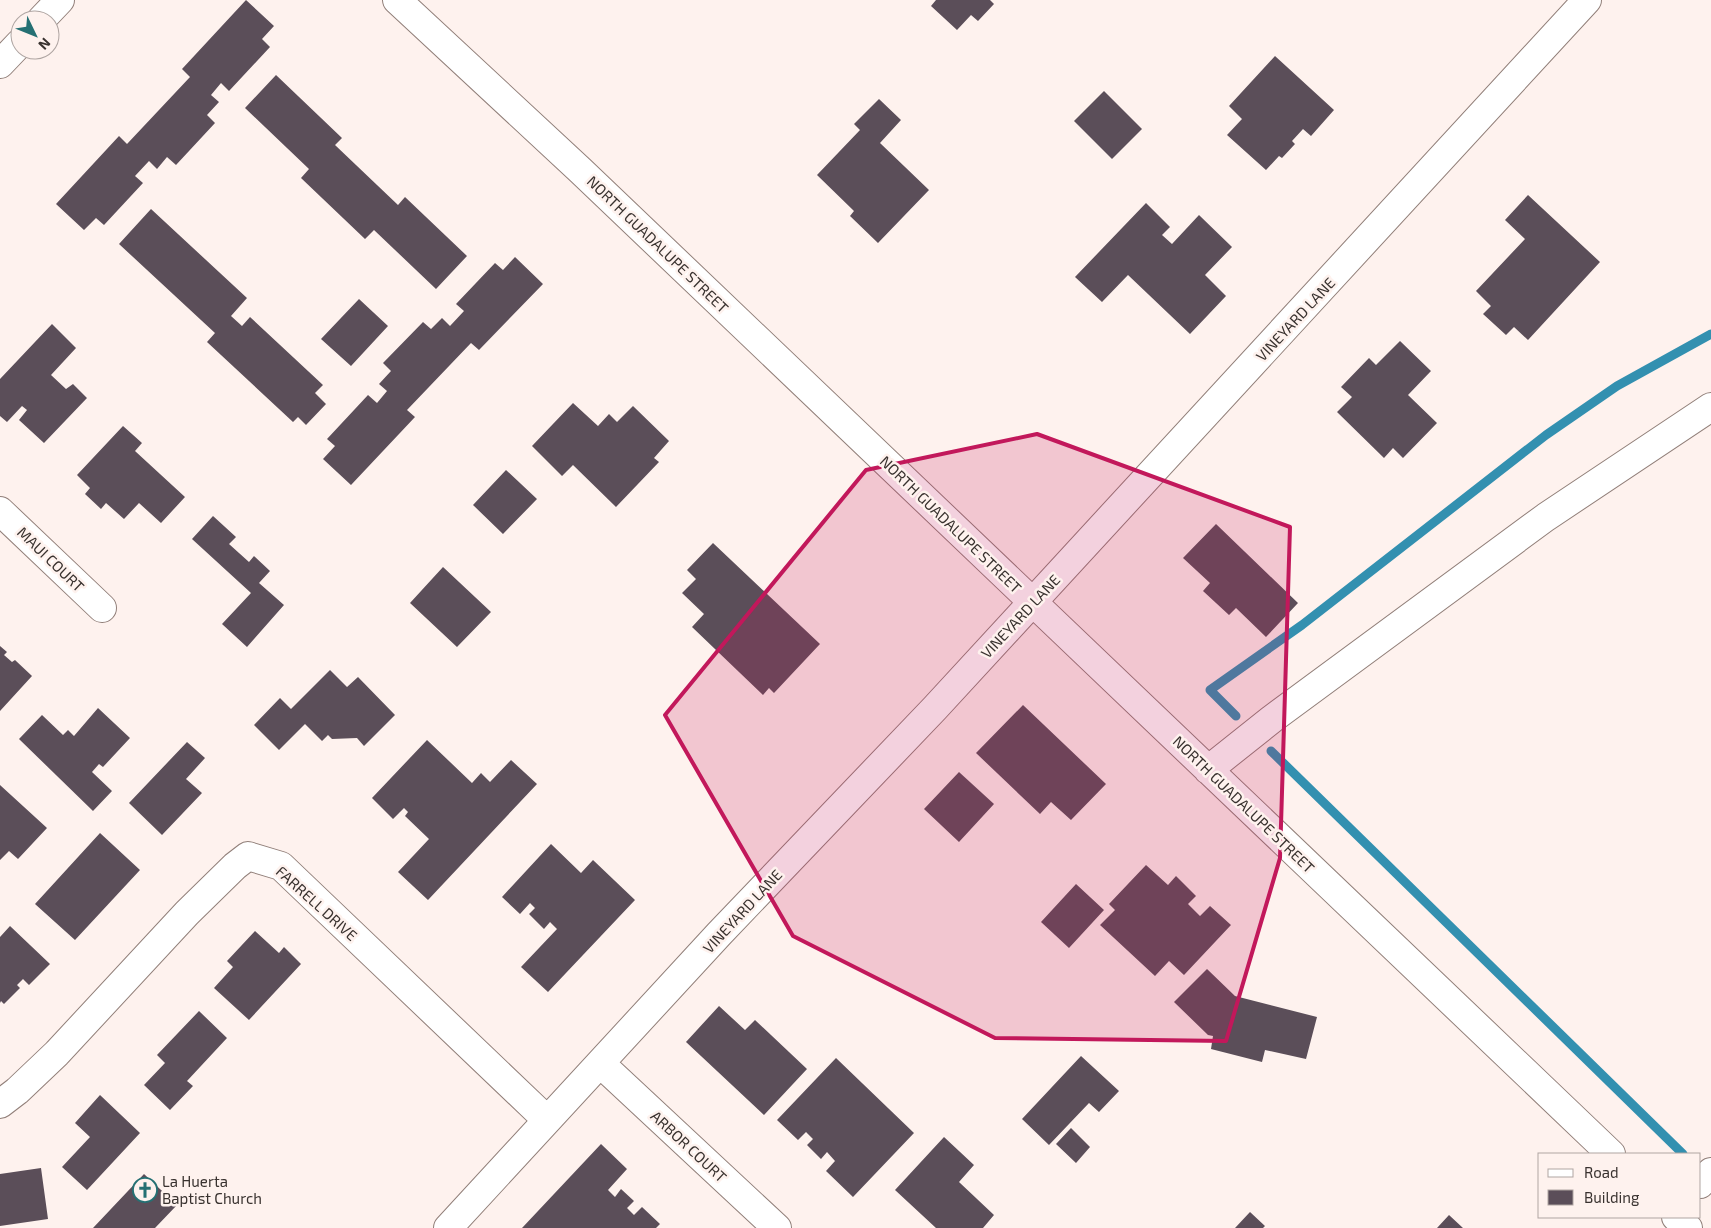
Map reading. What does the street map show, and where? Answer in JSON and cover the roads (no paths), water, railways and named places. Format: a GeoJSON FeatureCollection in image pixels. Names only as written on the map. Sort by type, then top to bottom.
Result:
{"type":"FeatureCollection","features":[{"type":"Feature","properties":{"kind":"street"},"geometry":{"type":"LineString","coordinates":[[51,10],[60,0]]}},
{"type":"Feature","properties":{"kind":"street","name":"NORTH GUADALUPE STREET"},"geometry":{"type":"LineString","coordinates":[[397,0],[580,170],[1610,1153]]}},
{"type":"Feature","properties":{"kind":"street","name":"VINEYARD LANE"},"geometry":{"type":"LineString","coordinates":[[448,1228],[547,1120],[602,1064],[719,934],[1033,602],[1587,0]]}},
{"type":"Feature","properties":{"kind":"street"},"geometry":{"type":"LineString","coordinates":[[0,64],[10,54]]}},
{"type":"Feature","properties":{"kind":"street"},"geometry":{"type":"LineString","coordinates":[[1208,770],[1240,743],[1546,518],[1711,407]]}},
{"type":"Feature","properties":{"kind":"street","name":"MAUI COURT"},"geometry":{"type":"LineString","coordinates":[[0,511],[102,608]]}},
{"type":"Feature","properties":{"kind":"street","name":"FARRELL DRIVE"},"geometry":{"type":"LineString","coordinates":[[0,1104],[18,1091],[187,913],[235,866],[248,856],[281,866],[547,1120]]}},
{"type":"Feature","properties":{"kind":"street","name":"ARBOR COURT"},"geometry":{"type":"LineString","coordinates":[[602,1064],[777,1228]]}},
{"type":"Feature","properties":{"kind":"street"},"geometry":{"type":"LineString","coordinates":[[1701,1183],[1711,1172]]}},
{"type":"Feature","properties":{"kind":"street"},"geometry":{"type":"LineString","coordinates":[[1677,1218],[1688,1228]]}},
{"type":"Feature","properties":{"kind":"waterway"},"geometry":{"type":"LineString","coordinates":[[1236,716],[1210,690],[1302,625],[1546,435],[1617,386],[1711,334]]}},
{"type":"Feature","properties":{"kind":"waterway"},"geometry":{"type":"LineString","coordinates":[[1271,751],[1682,1153]]}},
{"type":"Feature","properties":{"kind":"place","name":"La Huerta Baptist Church"},"geometry":{"type":"Point","coordinates":[145,1190]}}]}
